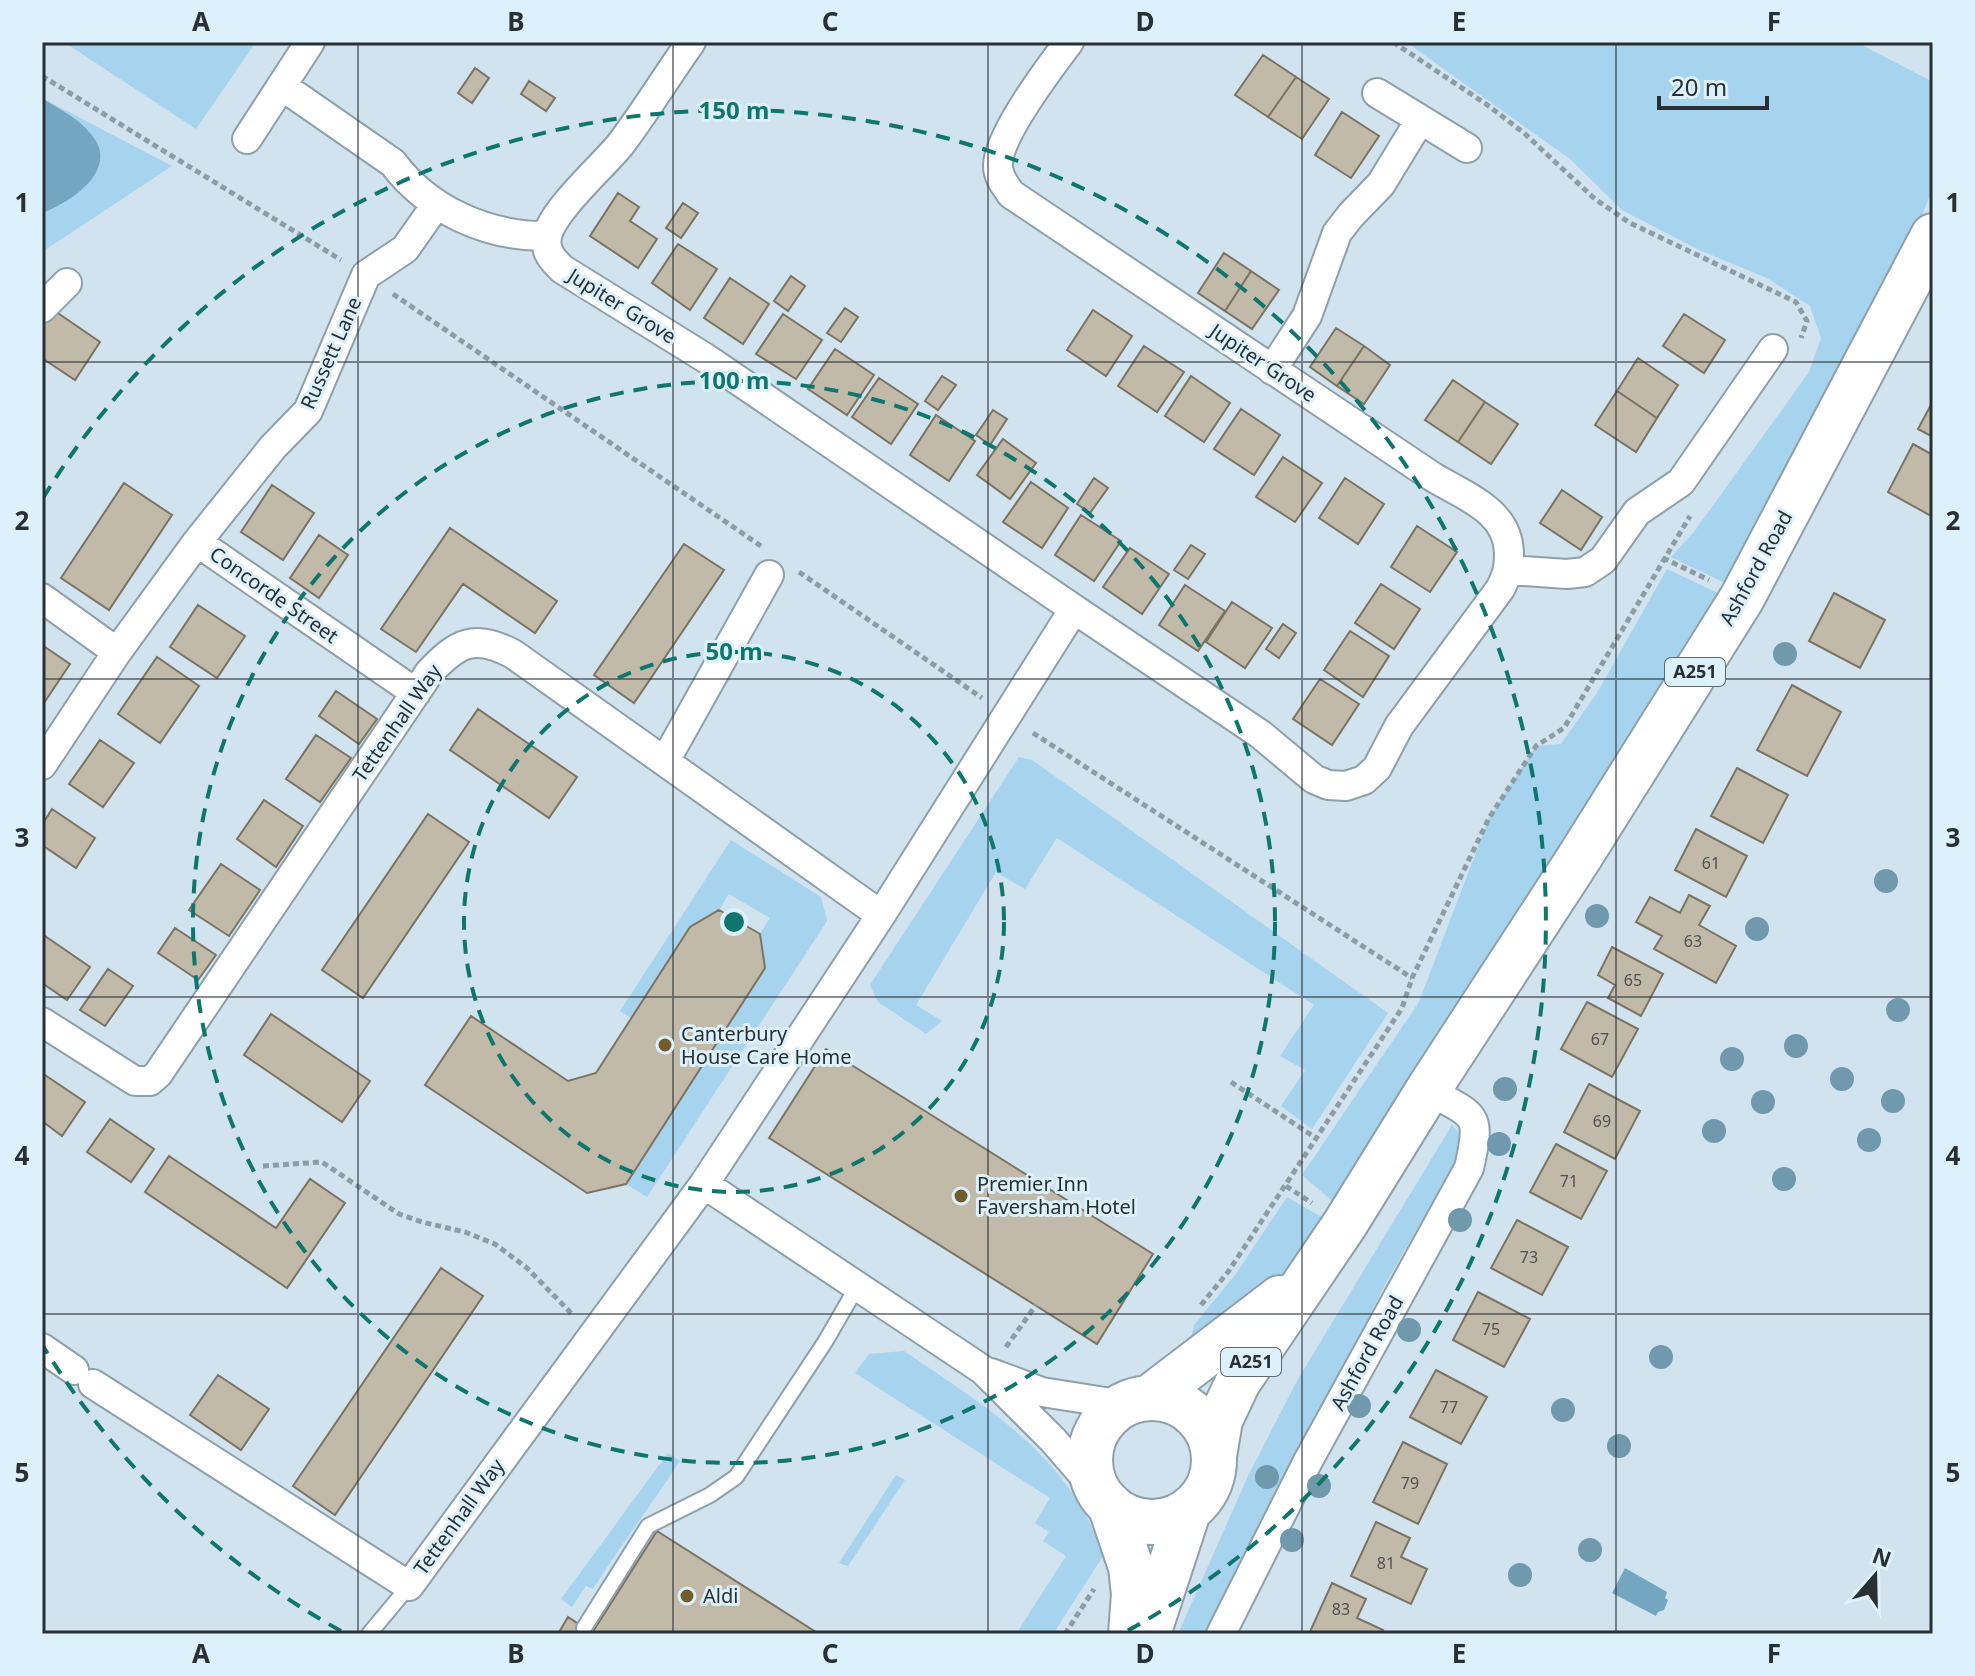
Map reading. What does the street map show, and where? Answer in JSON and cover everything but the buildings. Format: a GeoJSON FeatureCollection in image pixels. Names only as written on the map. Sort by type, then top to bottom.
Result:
{"type":"FeatureCollection","features":[{"type":"Feature","properties":{"kind":"main road","name":"Ashford Road"},"geometry":{"type":"LineString","coordinates":[[1214,1456],[1220,1420],[1238,1382],[1345,1224],[1742,598],[1933,236]]}},
{"type":"Feature","properties":{"kind":"main road","name":"Ashford Road"},"geometry":{"type":"LineString","coordinates":[[1136,1402],[1308,1277]]}},
{"type":"Feature","properties":{"kind":"main road"},"geometry":{"type":"LineString","coordinates":[[1104,1499],[1127,1518],[1148,1522],[1169,1520],[1188,1512],[1203,1497],[1212,1478],[1214,1456],[1210,1437],[1193,1415],[1168,1400],[1136,1402],[1108,1417],[1096,1434],[1091,1453],[1092,1474],[1131,1567],[1134,1594],[1131,1634]]}},
{"type":"Feature","properties":{"kind":"main road"},"geometry":{"type":"LineString","coordinates":[[1148,1634],[1188,1512]]}},
{"type":"Feature","properties":{"kind":"street"},"geometry":{"type":"LineString","coordinates":[[247,139],[310,42]]}},
{"type":"Feature","properties":{"kind":"street"},"geometry":{"type":"LineString","coordinates":[[282,86],[393,163],[436,205],[478,225],[513,234],[547,236],[567,204],[620,145],[691,42]]}},
{"type":"Feature","properties":{"kind":"street","name":"Jupiter Grove"},"geometry":{"type":"LineString","coordinates":[[547,236],[551,258],[562,269],[707,359],[1260,734],[1314,779],[1328,785],[1346,786],[1364,780],[1377,768],[1399,726],[1500,589],[1509,570],[1508,542],[1504,530],[1487,509],[1433,477],[1026,205],[1003,183],[998,162],[1005,137],[1069,42]]}},
{"type":"Feature","properties":{"kind":"street"},"geometry":{"type":"LineString","coordinates":[[1377,93],[1467,148]]}},
{"type":"Feature","properties":{"kind":"street"},"geometry":{"type":"LineString","coordinates":[[1272,370],[1307,316],[1337,233],[1381,184],[1420,120]]}},
{"type":"Feature","properties":{"kind":"street","name":"Russett Lane"},"geometry":{"type":"LineString","coordinates":[[197,542],[273,447],[308,411],[366,275],[405,249],[436,205]]}},
{"type":"Feature","properties":{"kind":"street"},"geometry":{"type":"LineString","coordinates":[[42,308],[67,283]]}},
{"type":"Feature","properties":{"kind":"street"},"geometry":{"type":"LineString","coordinates":[[1509,570],[1567,574],[1585,572],[1603,560],[1637,512],[1681,482],[1773,349]]}},
{"type":"Feature","properties":{"kind":"street","name":"Concorde Street"},"geometry":{"type":"LineString","coordinates":[[42,765],[117,652],[197,542],[416,693]]}},
{"type":"Feature","properties":{"kind":"street"},"geometry":{"type":"LineString","coordinates":[[665,761],[771,564]]}},
{"type":"Feature","properties":{"kind":"street"},"geometry":{"type":"LineString","coordinates":[[42,598],[117,652]]}},
{"type":"Feature","properties":{"kind":"street"},"geometry":{"type":"LineString","coordinates":[[1008,716],[1074,609]]}},
{"type":"Feature","properties":{"kind":"street","name":"Tettenhall Way"},"geometry":{"type":"LineString","coordinates":[[42,1022],[135,1081],[150,1081],[158,1074],[429,673],[447,654],[477,642],[496,645],[881,915]]}},
{"type":"Feature","properties":{"kind":"street","name":"Tettenhall Way"},"geometry":{"type":"LineString","coordinates":[[42,1348],[409,1586],[704,1184],[1008,716]]}},
{"type":"Feature","properties":{"kind":"street","name":"Ashford Road"},"geometry":{"type":"LineString","coordinates":[[1221,1634],[1308,1461],[1469,1168],[1477,1133],[1471,1116],[1428,1090]]}},
{"type":"Feature","properties":{"kind":"street"},"geometry":{"type":"LineString","coordinates":[[704,1184],[858,1285],[1042,1392],[1074,1399],[1136,1402]]}},
{"type":"Feature","properties":{"kind":"street"},"geometry":{"type":"LineString","coordinates":[[991,1362],[1104,1499]]}},
{"type":"Feature","properties":{"kind":"lane"},"geometry":{"type":"LineString","coordinates":[[584,1628],[648,1526],[710,1495],[736,1477],[825,1342],[858,1285]]}},
{"type":"Feature","properties":{"kind":"lane"},"geometry":{"type":"LineString","coordinates":[[369,1634],[409,1586]]}},
{"type":"Feature","properties":{"kind":"path"},"geometry":{"type":"LineString","coordinates":[[42,76],[366,275],[771,564]]}},
{"type":"Feature","properties":{"kind":"path"},"geometry":{"type":"LineString","coordinates":[[1663,558],[1742,598]]}},
{"type":"Feature","properties":{"kind":"path"},"geometry":{"type":"LineString","coordinates":[[799,572],[1008,716],[1412,978]]}},
{"type":"Feature","properties":{"kind":"path"},"geometry":{"type":"LineString","coordinates":[[1231,1082],[1316,1138]]}},
{"type":"Feature","properties":{"kind":"path"},"geometry":{"type":"LineString","coordinates":[[263,1166],[322,1162],[399,1214],[465,1232],[495,1244],[527,1268],[592,1335]]}},
{"type":"Feature","properties":{"kind":"path"},"geometry":{"type":"LineString","coordinates":[[1194,1315],[1228,1272],[1286,1186]]}},
{"type":"Feature","properties":{"kind":"path"},"geometry":{"type":"LineString","coordinates":[[991,1362],[1036,1305]]}},
{"type":"Feature","properties":{"kind":"path"},"geometry":{"type":"LineString","coordinates":[[1065,1634],[1095,1587]]}},
{"type":"Feature","properties":{"kind":"shaded area"},"geometry":{"type":"Polygon","coordinates":[[[64,42],[256,42],[196,129],[64,42]]]}},
{"type":"Feature","properties":{"kind":"shaded area"},"geometry":{"type":"Polygon","coordinates":[[[1406,42],[1856,42],[1933,82],[1933,188],[1884,309],[1888,312],[1725,583],[1671,557],[1694,532],[1809,372],[1821,338],[1810,306],[1767,278],[1697,249],[1622,210],[1570,159],[1406,42]]]}},
{"type":"Feature","properties":{"kind":"shaded area"},"geometry":{"type":"Polygon","coordinates":[[[42,98],[172,166],[42,252],[42,213],[65,203],[69,114],[42,98]]]}},
{"type":"Feature","properties":{"kind":"shaded area"},"geometry":{"type":"Polygon","coordinates":[[[42,98],[72,116],[85,128],[96,141],[100,153],[99,165],[86,186],[64,203],[42,213],[42,98]]]}},
{"type":"Feature","properties":{"kind":"shaded area"},"geometry":{"type":"Polygon","coordinates":[[[1667,569],[1720,594],[1344,1211],[1302,1175],[1419,1002],[1489,818],[1536,746],[1561,744],[1597,693],[1667,569]]]}},
{"type":"Feature","properties":{"kind":"shaded area"},"geometry":{"type":"Polygon","coordinates":[[[1019,757],[1032,760],[1388,1013],[1312,1129],[1281,1106],[1305,1070],[1280,1056],[1314,1005],[1057,838],[1025,889],[996,872],[916,1005],[942,1021],[926,1034],[878,1002],[870,985],[1019,757]]]}},
{"type":"Feature","properties":{"kind":"shaded area"},"geometry":{"type":"Polygon","coordinates":[[[731,840],[821,897],[827,921],[647,1197],[626,1184],[765,968],[760,934],[770,918],[729,894],[719,910],[689,927],[631,1018],[620,1011],[731,840]]]}},
{"type":"Feature","properties":{"kind":"shaded area"},"geometry":{"type":"Polygon","coordinates":[[[1452,1125],[1467,1142],[1387,1281],[1209,1634],[1178,1634],[1248,1476],[1298,1379],[1452,1125]]]}},
{"type":"Feature","properties":{"kind":"shaded area"},"geometry":{"type":"Polygon","coordinates":[[[1287,1197],[1325,1219],[1290,1268],[1244,1313],[1191,1340],[1194,1325],[1235,1275],[1287,1197]]]}},
{"type":"Feature","properties":{"kind":"shaded area"},"geometry":{"type":"Polygon","coordinates":[[[904,1351],[981,1404],[1029,1444],[1070,1490],[1088,1521],[1103,1556],[1053,1634],[1016,1634],[1066,1556],[1043,1541],[1049,1532],[1035,1523],[1050,1498],[855,1373],[869,1354],[904,1351]]]}},
{"type":"Feature","properties":{"kind":"shaded area"},"geometry":{"type":"Polygon","coordinates":[[[668,1453],[680,1461],[593,1589],[586,1586],[572,1607],[561,1599],[668,1453]]]}},
{"type":"Feature","properties":{"kind":"shaded area"},"geometry":{"type":"Polygon","coordinates":[[[896,1475],[905,1480],[848,1566],[839,1563],[896,1475]]]}},
{"type":"Feature","properties":{"kind":"shaded area"},"geometry":{"type":"Polygon","coordinates":[[[1625,1568],[1667,1592],[1664,1610],[1656,1616],[1612,1593],[1625,1568]]]}},
{"type":"Feature","properties":{"kind":"place","name":"Canterbury House Care Home"},"geometry":{"type":"Point","coordinates":[665,1045]}},
{"type":"Feature","properties":{"kind":"place","name":"Premier Inn Faversham Hotel"},"geometry":{"type":"Point","coordinates":[961,1196]}},
{"type":"Feature","properties":{"kind":"place","name":"Aldi"},"geometry":{"type":"Point","coordinates":[687,1596]}}]}
